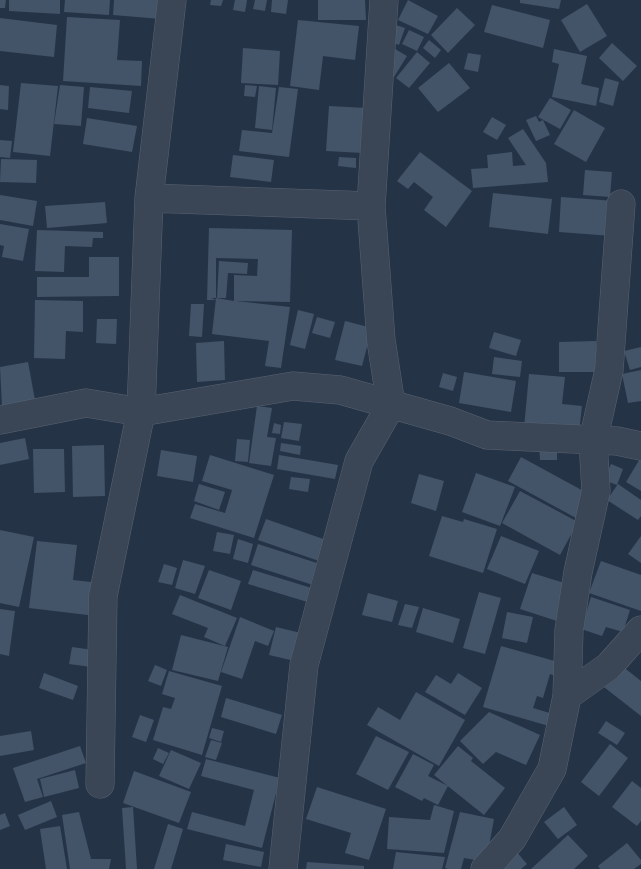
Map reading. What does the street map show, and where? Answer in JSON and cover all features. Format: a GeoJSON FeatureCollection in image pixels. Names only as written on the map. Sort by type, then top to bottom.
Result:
{"type":"FeatureCollection","features":[{"type":"Feature","properties":{"kind":"street"},"geometry":{"type":"LineString","coordinates":[[100,784],[103,596],[141,412],[149,198],[172,0]]}},
{"type":"Feature","properties":{"kind":"street"},"geometry":{"type":"LineString","coordinates":[[283,869],[304,665],[360,461],[391,405],[381,340],[371,206],[384,0]]}},
{"type":"Feature","properties":{"kind":"street"},"geometry":{"type":"LineString","coordinates":[[149,198],[371,206]]}},
{"type":"Feature","properties":{"kind":"street"},"geometry":{"type":"LineString","coordinates":[[485,869],[512,839],[552,768],[567,696],[569,630],[578,572],[596,491],[593,441],[609,370],[621,204]]}},
{"type":"Feature","properties":{"kind":"street"},"geometry":{"type":"LineString","coordinates":[[0,420],[86,403],[141,412],[293,386],[340,390],[450,421],[487,435],[618,441],[641,446]]}},
{"type":"Feature","properties":{"kind":"street"},"geometry":{"type":"LineString","coordinates":[[567,696],[609,666],[641,630]]}},
{"type":"Feature","properties":{"kind":"building"},"geometry":{"type":"Polygon","coordinates":[[[0,0],[6,0],[5,8],[0,8],[0,0]]]}},
{"type":"Feature","properties":{"kind":"building"},"geometry":{"type":"Polygon","coordinates":[[[9,0],[60,0],[60,14],[9,11],[9,0]]]}},
{"type":"Feature","properties":{"kind":"building"},"geometry":{"type":"Polygon","coordinates":[[[65,0],[110,0],[109,15],[64,12],[65,0]]]}},
{"type":"Feature","properties":{"kind":"building"},"geometry":{"type":"Polygon","coordinates":[[[114,0],[163,0],[161,19],[113,15],[114,0]]]}},
{"type":"Feature","properties":{"kind":"building"},"geometry":{"type":"Polygon","coordinates":[[[211,0],[223,0],[221,6],[210,5],[211,0]]]}},
{"type":"Feature","properties":{"kind":"building"},"geometry":{"type":"Polygon","coordinates":[[[235,0],[247,0],[245,12],[233,10],[235,0]]]}},
{"type":"Feature","properties":{"kind":"building"},"geometry":{"type":"Polygon","coordinates":[[[255,0],[267,0],[265,11],[253,9],[255,0]]]}},
{"type":"Feature","properties":{"kind":"building"},"geometry":{"type":"Polygon","coordinates":[[[272,0],[288,0],[286,14],[271,12],[272,0]]]}},
{"type":"Feature","properties":{"kind":"building"},"geometry":{"type":"Polygon","coordinates":[[[318,0],[365,0],[366,20],[318,20],[318,0]]]}},
{"type":"Feature","properties":{"kind":"building"},"geometry":{"type":"Polygon","coordinates":[[[408,0],[438,16],[428,34],[398,20],[408,0]]]}},
{"type":"Feature","properties":{"kind":"building"},"geometry":{"type":"Polygon","coordinates":[[[520,0],[561,0],[559,9],[520,3],[520,0]]]}},
{"type":"Feature","properties":{"kind":"building"},"geometry":{"type":"Polygon","coordinates":[[[587,4],[607,36],[580,52],[561,20],[587,4]]]}},
{"type":"Feature","properties":{"kind":"building"},"geometry":{"type":"Polygon","coordinates":[[[492,5],[550,20],[543,48],[484,32],[492,5]]]}},
{"type":"Feature","properties":{"kind":"building"},"geometry":{"type":"Polygon","coordinates":[[[457,8],[475,25],[448,53],[431,35],[457,8]]]}},
{"type":"Feature","properties":{"kind":"building"},"geometry":{"type":"Polygon","coordinates":[[[67,17],[120,20],[117,60],[142,61],[141,86],[63,81],[67,17]]]}},
{"type":"Feature","properties":{"kind":"building"},"geometry":{"type":"Polygon","coordinates":[[[0,18],[57,25],[54,57],[0,51],[0,18]]]}},
{"type":"Feature","properties":{"kind":"building"},"geometry":{"type":"Polygon","coordinates":[[[298,20],[359,26],[355,60],[323,56],[319,90],[290,86],[298,20]]]}},
{"type":"Feature","properties":{"kind":"building"},"geometry":{"type":"Polygon","coordinates":[[[393,24],[405,28],[399,45],[387,41],[393,24]]]}},
{"type":"Feature","properties":{"kind":"building"},"geometry":{"type":"Polygon","coordinates":[[[409,30],[424,37],[417,51],[402,44],[409,30]]]}},
{"type":"Feature","properties":{"kind":"building"},"geometry":{"type":"Polygon","coordinates":[[[429,40],[441,50],[435,58],[423,48],[429,40]]]}},
{"type":"Feature","properties":{"kind":"building"},"geometry":{"type":"Polygon","coordinates":[[[612,43],[637,66],[623,81],[599,58],[612,43]]]}},
{"type":"Feature","properties":{"kind":"building"},"geometry":{"type":"Polygon","coordinates":[[[243,48],[280,51],[278,85],[241,83],[243,48]]]}},
{"type":"Feature","properties":{"kind":"building"},"geometry":{"type":"Polygon","coordinates":[[[395,49],[407,56],[394,77],[382,71],[395,49]]]}},
{"type":"Feature","properties":{"kind":"building"},"geometry":{"type":"Polygon","coordinates":[[[554,49],[587,56],[581,84],[599,88],[596,106],[552,97],[559,64],[552,62],[554,49]]]}},
{"type":"Feature","properties":{"kind":"building"},"geometry":{"type":"Polygon","coordinates":[[[417,52],[430,63],[409,88],[396,78],[417,52]]]}},
{"type":"Feature","properties":{"kind":"building"},"geometry":{"type":"Polygon","coordinates":[[[468,53],[481,55],[478,72],[464,69],[468,53]]]}},
{"type":"Feature","properties":{"kind":"building"},"geometry":{"type":"Polygon","coordinates":[[[449,63],[470,88],[438,112],[418,88],[449,63]]]}},
{"type":"Feature","properties":{"kind":"building"},"geometry":{"type":"Polygon","coordinates":[[[605,78],[619,82],[613,106],[599,102],[605,78]]]}},
{"type":"Feature","properties":{"kind":"building"},"geometry":{"type":"Polygon","coordinates":[[[21,83],[58,86],[50,156],[13,152],[21,83]]]}},
{"type":"Feature","properties":{"kind":"building"},"geometry":{"type":"Polygon","coordinates":[[[0,85],[9,86],[8,110],[0,109],[0,85]]]}},
{"type":"Feature","properties":{"kind":"building"},"geometry":{"type":"Polygon","coordinates":[[[60,85],[84,87],[81,126],[54,124],[60,85]]]}},
{"type":"Feature","properties":{"kind":"building"},"geometry":{"type":"Polygon","coordinates":[[[245,85],[257,86],[255,97],[244,96],[245,85]]]}},
{"type":"Feature","properties":{"kind":"building"},"geometry":{"type":"Polygon","coordinates":[[[259,86],[276,88],[272,130],[255,128],[259,86]]]}},
{"type":"Feature","properties":{"kind":"building"},"geometry":{"type":"Polygon","coordinates":[[[90,87],[132,91],[129,113],[88,108],[90,87]]]}},
{"type":"Feature","properties":{"kind":"building"},"geometry":{"type":"Polygon","coordinates":[[[279,87],[298,89],[289,157],[239,151],[242,130],[272,133],[279,87]]]}},
{"type":"Feature","properties":{"kind":"building"},"geometry":{"type":"Polygon","coordinates":[[[550,98],[571,110],[560,129],[538,117],[550,98]]]}},
{"type":"Feature","properties":{"kind":"building"},"geometry":{"type":"Polygon","coordinates":[[[329,106],[366,108],[363,153],[326,151],[329,106]]]}},
{"type":"Feature","properties":{"kind":"building"},"geometry":{"type":"Polygon","coordinates":[[[574,110],[605,128],[586,162],[554,144],[574,110]]]}},
{"type":"Feature","properties":{"kind":"building"},"geometry":{"type":"Polygon","coordinates":[[[536,116],[539,122],[543,120],[550,135],[536,141],[526,120],[536,116]]]}},
{"type":"Feature","properties":{"kind":"building"},"geometry":{"type":"Polygon","coordinates":[[[492,117],[506,125],[497,140],[483,132],[492,117]]]}},
{"type":"Feature","properties":{"kind":"building"},"geometry":{"type":"Polygon","coordinates":[[[87,118],[137,126],[132,152],[83,144],[87,118]]]}},
{"type":"Feature","properties":{"kind":"building"},"geometry":{"type":"Polygon","coordinates":[[[523,129],[546,163],[548,182],[473,188],[471,169],[488,168],[487,155],[512,152],[513,166],[526,165],[508,138],[523,129]]]}},
{"type":"Feature","properties":{"kind":"building"},"geometry":{"type":"Polygon","coordinates":[[[0,140],[12,141],[10,158],[0,157],[0,140]]]}},
{"type":"Feature","properties":{"kind":"building"},"geometry":{"type":"Polygon","coordinates":[[[420,152],[472,191],[446,227],[424,210],[433,197],[414,182],[408,189],[397,181],[420,152]]]}},
{"type":"Feature","properties":{"kind":"building"},"geometry":{"type":"Polygon","coordinates":[[[233,155],[274,160],[271,182],[230,177],[233,155]]]}},
{"type":"Feature","properties":{"kind":"building"},"geometry":{"type":"Polygon","coordinates":[[[339,157],[356,158],[356,168],[338,166],[339,157]]]}},
{"type":"Feature","properties":{"kind":"building"},"geometry":{"type":"Polygon","coordinates":[[[1,159],[37,160],[36,183],[0,182],[1,159]]]}},
{"type":"Feature","properties":{"kind":"building"},"geometry":{"type":"Polygon","coordinates":[[[585,170],[612,172],[610,197],[583,195],[585,170]]]}},
{"type":"Feature","properties":{"kind":"building"},"geometry":{"type":"Polygon","coordinates":[[[493,193],[552,199],[548,234],[489,227],[493,193]]]}},
{"type":"Feature","properties":{"kind":"building"},"geometry":{"type":"Polygon","coordinates":[[[0,195],[37,201],[33,226],[0,220],[0,195]]]}},
{"type":"Feature","properties":{"kind":"building"},"geometry":{"type":"Polygon","coordinates":[[[561,197],[615,201],[612,236],[559,232],[561,197]]]}},
{"type":"Feature","properties":{"kind":"building"},"geometry":{"type":"Polygon","coordinates":[[[105,202],[107,223],[47,228],[45,206],[105,202]]]}},
{"type":"Feature","properties":{"kind":"building"},"geometry":{"type":"Polygon","coordinates":[[[0,224],[29,229],[23,261],[2,257],[4,246],[0,245],[0,224]]]}},
{"type":"Feature","properties":{"kind":"building"},"geometry":{"type":"Polygon","coordinates":[[[209,228],[292,230],[290,302],[236,301],[290,307],[281,368],[265,366],[269,341],[212,334],[216,300],[207,300],[209,228]],[[216,258],[216,298],[234,301],[234,275],[257,276],[258,259],[216,258]]]}},
{"type":"Feature","properties":{"kind":"building"},"geometry":{"type":"Polygon","coordinates":[[[37,230],[103,232],[103,238],[93,238],[92,247],[65,246],[64,272],[35,271],[37,230]]]}},
{"type":"Feature","properties":{"kind":"building"},"geometry":{"type":"Polygon","coordinates":[[[89,257],[119,257],[119,296],[37,297],[37,277],[89,277],[89,257]]]}},
{"type":"Feature","properties":{"kind":"building"},"geometry":{"type":"Polygon","coordinates":[[[219,261],[248,263],[247,274],[228,273],[226,298],[217,298],[219,261]]]}},
{"type":"Feature","properties":{"kind":"building"},"geometry":{"type":"Polygon","coordinates":[[[35,300],[83,301],[83,332],[66,331],[65,359],[34,358],[35,300]]]}},
{"type":"Feature","properties":{"kind":"building"},"geometry":{"type":"Polygon","coordinates":[[[191,304],[204,304],[202,337],[189,336],[191,304]]]}},
{"type":"Feature","properties":{"kind":"building"},"geometry":{"type":"Polygon","coordinates":[[[298,310],[314,314],[305,349],[290,345],[298,310]]]}},
{"type":"Feature","properties":{"kind":"building"},"geometry":{"type":"Polygon","coordinates":[[[317,317],[335,322],[330,338],[312,333],[317,317]]]}},
{"type":"Feature","properties":{"kind":"building"},"geometry":{"type":"Polygon","coordinates":[[[97,319],[117,319],[116,344],[96,343],[97,319]]]}},
{"type":"Feature","properties":{"kind":"building"},"geometry":{"type":"Polygon","coordinates":[[[345,321],[372,328],[362,366],[335,360],[345,321]]]}},
{"type":"Feature","properties":{"kind":"building"},"geometry":{"type":"Polygon","coordinates":[[[494,332],[521,340],[516,356],[489,348],[494,332]]]}},
{"type":"Feature","properties":{"kind":"building"},"geometry":{"type":"Polygon","coordinates":[[[224,341],[225,380],[197,382],[196,343],[224,341]]]}},
{"type":"Feature","properties":{"kind":"building"},"geometry":{"type":"Polygon","coordinates":[[[596,341],[596,372],[559,372],[559,342],[596,341]]]}},
{"type":"Feature","properties":{"kind":"building"},"geometry":{"type":"Polygon","coordinates":[[[641,347],[641,367],[630,370],[624,351],[641,347]]]}},
{"type":"Feature","properties":{"kind":"building"},"geometry":{"type":"Polygon","coordinates":[[[494,357],[522,361],[520,377],[492,374],[494,357]]]}},
{"type":"Feature","properties":{"kind":"building"},"geometry":{"type":"Polygon","coordinates":[[[28,362],[35,400],[2,406],[0,367],[28,362]]]}},
{"type":"Feature","properties":{"kind":"building"},"geometry":{"type":"Polygon","coordinates":[[[641,370],[641,401],[628,403],[622,374],[641,370]]]}},
{"type":"Feature","properties":{"kind":"building"},"geometry":{"type":"Polygon","coordinates":[[[464,372],[516,381],[511,412],[459,403],[464,372]]]}},
{"type":"Feature","properties":{"kind":"building"},"geometry":{"type":"Polygon","coordinates":[[[443,373],[457,377],[453,391],[439,387],[443,373]]]}},
{"type":"Feature","properties":{"kind":"building"},"geometry":{"type":"Polygon","coordinates":[[[529,374],[565,377],[562,404],[582,406],[579,433],[524,428],[529,374]]]}},
{"type":"Feature","properties":{"kind":"building"},"geometry":{"type":"Polygon","coordinates":[[[257,406],[272,408],[267,437],[276,438],[271,466],[249,463],[257,406]]]}},
{"type":"Feature","properties":{"kind":"building"},"geometry":{"type":"Polygon","coordinates":[[[284,422],[302,424],[299,441],[281,438],[284,422]]]}},
{"type":"Feature","properties":{"kind":"building"},"geometry":{"type":"Polygon","coordinates":[[[274,423],[281,425],[280,434],[272,433],[274,423]]]}},
{"type":"Feature","properties":{"kind":"building"},"geometry":{"type":"Polygon","coordinates":[[[25,438],[29,459],[0,465],[0,443],[25,438]]]}},
{"type":"Feature","properties":{"kind":"building"},"geometry":{"type":"Polygon","coordinates":[[[237,439],[250,440],[248,462],[235,461],[237,439]]]}},
{"type":"Feature","properties":{"kind":"building"},"geometry":{"type":"Polygon","coordinates":[[[557,442],[557,460],[540,460],[539,443],[557,442]]]}},
{"type":"Feature","properties":{"kind":"building"},"geometry":{"type":"Polygon","coordinates":[[[281,443],[301,446],[300,455],[280,451],[281,443]]]}},
{"type":"Feature","properties":{"kind":"building"},"geometry":{"type":"Polygon","coordinates":[[[104,445],[105,496],[73,497],[72,446],[104,445]]]}},
{"type":"Feature","properties":{"kind":"building"},"geometry":{"type":"Polygon","coordinates":[[[33,449],[64,449],[65,492],[34,493],[33,449]]]}},
{"type":"Feature","properties":{"kind":"building"},"geometry":{"type":"Polygon","coordinates":[[[161,450],[197,456],[193,482],[157,476],[161,450]]]}},
{"type":"Feature","properties":{"kind":"building"},"geometry":{"type":"Polygon","coordinates":[[[210,455],[274,475],[254,538],[190,518],[195,504],[225,513],[232,490],[202,481],[210,455]]]}},
{"type":"Feature","properties":{"kind":"building"},"geometry":{"type":"Polygon","coordinates":[[[279,455],[338,465],[335,479],[277,469],[279,455]]]}},
{"type":"Feature","properties":{"kind":"building"},"geometry":{"type":"Polygon","coordinates":[[[521,457],[589,494],[576,518],[508,481],[521,457]]]}},
{"type":"Feature","properties":{"kind":"building"},"geometry":{"type":"Polygon","coordinates":[[[641,457],[641,491],[626,482],[641,457]]]}},
{"type":"Feature","properties":{"kind":"building"},"geometry":{"type":"Polygon","coordinates":[[[611,464],[623,469],[617,485],[604,480],[611,464]]]}},
{"type":"Feature","properties":{"kind":"building"},"geometry":{"type":"Polygon","coordinates":[[[476,473],[515,487],[500,526],[462,512],[476,473]]]}},
{"type":"Feature","properties":{"kind":"building"},"geometry":{"type":"Polygon","coordinates":[[[419,474],[444,481],[436,511],[411,503],[419,474]]]}},
{"type":"Feature","properties":{"kind":"building"},"geometry":{"type":"Polygon","coordinates":[[[291,477],[310,479],[308,492],[289,489],[291,477]]]}},
{"type":"Feature","properties":{"kind":"building"},"geometry":{"type":"Polygon","coordinates":[[[199,484],[225,492],[219,510],[194,501],[199,484]]]}},
{"type":"Feature","properties":{"kind":"building"},"geometry":{"type":"Polygon","coordinates":[[[618,484],[641,500],[641,516],[638,520],[607,500],[618,484]]]}},
{"type":"Feature","properties":{"kind":"building"},"geometry":{"type":"Polygon","coordinates":[[[520,491],[578,522],[560,555],[502,523],[520,491]]]}},
{"type":"Feature","properties":{"kind":"building"},"geometry":{"type":"Polygon","coordinates":[[[442,516],[463,522],[464,519],[497,529],[483,573],[429,556],[442,516]]]}},
{"type":"Feature","properties":{"kind":"building"},"geometry":{"type":"Polygon","coordinates":[[[266,519],[329,541],[322,562],[258,540],[266,519]]]}},
{"type":"Feature","properties":{"kind":"building"},"geometry":{"type":"Polygon","coordinates":[[[0,530],[34,537],[19,607],[0,603],[0,530]]]}},
{"type":"Feature","properties":{"kind":"building"},"geometry":{"type":"Polygon","coordinates":[[[217,532],[234,535],[230,554],[213,551],[217,532]]]}},
{"type":"Feature","properties":{"kind":"building"},"geometry":{"type":"Polygon","coordinates":[[[501,536],[539,551],[525,584],[487,569],[501,536]]]}},
{"type":"Feature","properties":{"kind":"building"},"geometry":{"type":"Polygon","coordinates":[[[641,536],[641,563],[628,554],[641,536]]]}},
{"type":"Feature","properties":{"kind":"building"},"geometry":{"type":"Polygon","coordinates":[[[238,539],[253,544],[248,563],[233,559],[238,539]]]}},
{"type":"Feature","properties":{"kind":"building"},"geometry":{"type":"Polygon","coordinates":[[[37,541],[77,545],[73,580],[100,583],[96,616],[29,608],[37,541]]]}},
{"type":"Feature","properties":{"kind":"building"},"geometry":{"type":"Polygon","coordinates":[[[258,544],[323,565],[316,586],[251,565],[258,544]]]}},
{"type":"Feature","properties":{"kind":"building"},"geometry":{"type":"Polygon","coordinates":[[[183,560],[205,566],[195,594],[175,588],[183,560]]]}},
{"type":"Feature","properties":{"kind":"building"},"geometry":{"type":"Polygon","coordinates":[[[601,561],[641,575],[641,611],[589,593],[601,561]]]}},
{"type":"Feature","properties":{"kind":"building"},"geometry":{"type":"Polygon","coordinates":[[[164,564],[177,568],[172,585],[158,582],[164,564]]]}},
{"type":"Feature","properties":{"kind":"building"},"geometry":{"type":"Polygon","coordinates":[[[209,570],[241,581],[231,610],[198,598],[209,570]]]}},
{"type":"Feature","properties":{"kind":"building"},"geometry":{"type":"Polygon","coordinates":[[[253,570],[318,590],[314,604],[248,584],[253,570]]]}},
{"type":"Feature","properties":{"kind":"building"},"geometry":{"type":"Polygon","coordinates":[[[532,573],[571,585],[560,622],[520,609],[532,573]]]}},
{"type":"Feature","properties":{"kind":"building"},"geometry":{"type":"Polygon","coordinates":[[[479,592],[501,598],[485,654],[463,648],[479,592]]]}},
{"type":"Feature","properties":{"kind":"building"},"geometry":{"type":"Polygon","coordinates":[[[368,593],[398,601],[392,622],[362,615],[368,593]]]}},
{"type":"Feature","properties":{"kind":"building"},"geometry":{"type":"Polygon","coordinates":[[[180,595],[237,618],[225,646],[204,637],[208,628],[172,614],[180,595]]]}},
{"type":"Feature","properties":{"kind":"building"},"geometry":{"type":"Polygon","coordinates":[[[591,597],[630,610],[623,632],[606,627],[602,636],[581,629],[591,597]]]}},
{"type":"Feature","properties":{"kind":"building"},"geometry":{"type":"Polygon","coordinates":[[[405,604],[419,607],[412,628],[398,625],[405,604]]]}},
{"type":"Feature","properties":{"kind":"building"},"geometry":{"type":"Polygon","coordinates":[[[423,608],[460,619],[453,643],[416,632],[423,608]]]}},
{"type":"Feature","properties":{"kind":"building"},"geometry":{"type":"Polygon","coordinates":[[[0,609],[15,611],[9,656],[0,654],[0,609]]]}},
{"type":"Feature","properties":{"kind":"building"},"geometry":{"type":"Polygon","coordinates":[[[507,612],[533,617],[527,643],[502,638],[507,612]]]}},
{"type":"Feature","properties":{"kind":"building"},"geometry":{"type":"Polygon","coordinates":[[[240,617],[274,631],[268,646],[255,641],[242,679],[221,672],[240,617]]]}},
{"type":"Feature","properties":{"kind":"building"},"geometry":{"type":"Polygon","coordinates":[[[276,627],[305,634],[299,662],[269,655],[276,627]]]}},
{"type":"Feature","properties":{"kind":"building"},"geometry":{"type":"Polygon","coordinates":[[[181,635],[228,647],[218,681],[172,670],[181,635]]]}},
{"type":"Feature","properties":{"kind":"building"},"geometry":{"type":"Polygon","coordinates":[[[501,646],[562,663],[558,677],[550,674],[543,698],[537,696],[533,708],[553,714],[549,726],[483,707],[501,646]]]}},
{"type":"Feature","properties":{"kind":"building"},"geometry":{"type":"Polygon","coordinates":[[[72,647],[93,650],[91,667],[69,664],[72,647]]]}},
{"type":"Feature","properties":{"kind":"building"},"geometry":{"type":"Polygon","coordinates":[[[617,662],[641,681],[641,716],[600,684],[617,662]]]}},
{"type":"Feature","properties":{"kind":"building"},"geometry":{"type":"Polygon","coordinates":[[[155,665],[167,670],[161,686],[148,681],[155,665]]]}},
{"type":"Feature","properties":{"kind":"building"},"geometry":{"type":"Polygon","coordinates":[[[169,671],[222,686],[202,755],[153,740],[163,707],[171,709],[175,698],[162,694],[169,671]]]}},
{"type":"Feature","properties":{"kind":"building"},"geometry":{"type":"Polygon","coordinates":[[[44,673],[78,686],[73,700],[39,688],[44,673]]]}},
{"type":"Feature","properties":{"kind":"building"},"geometry":{"type":"Polygon","coordinates":[[[458,673],[482,688],[465,715],[425,692],[436,675],[451,684],[458,673]]]}},
{"type":"Feature","properties":{"kind":"building"},"geometry":{"type":"Polygon","coordinates":[[[416,692],[465,720],[439,766],[367,725],[378,707],[400,720],[416,692]]]}},
{"type":"Feature","properties":{"kind":"building"},"geometry":{"type":"Polygon","coordinates":[[[226,698],[282,715],[276,734],[221,717],[226,698]]]}},
{"type":"Feature","properties":{"kind":"building"},"geometry":{"type":"Polygon","coordinates":[[[489,712],[540,735],[526,765],[496,752],[483,764],[460,741],[489,712]]]}},
{"type":"Feature","properties":{"kind":"building"},"geometry":{"type":"Polygon","coordinates":[[[140,715],[154,720],[146,742],[132,737],[140,715]]]}},
{"type":"Feature","properties":{"kind":"building"},"geometry":{"type":"Polygon","coordinates":[[[606,721],[625,733],[617,745],[598,733],[606,721]]]}},
{"type":"Feature","properties":{"kind":"building"},"geometry":{"type":"Polygon","coordinates":[[[212,728],[224,731],[221,742],[209,738],[212,728]]]}},
{"type":"Feature","properties":{"kind":"building"},"geometry":{"type":"Polygon","coordinates":[[[31,731],[34,750],[0,756],[0,736],[31,731]]]}},
{"type":"Feature","properties":{"kind":"building"},"geometry":{"type":"Polygon","coordinates":[[[376,736],[409,752],[388,790],[356,774],[376,736]]]}},
{"type":"Feature","properties":{"kind":"building"},"geometry":{"type":"Polygon","coordinates":[[[211,740],[222,743],[216,760],[205,757],[211,740]]]}},
{"type":"Feature","properties":{"kind":"building"},"geometry":{"type":"Polygon","coordinates":[[[610,744],[628,758],[599,796],[581,782],[610,744]]]}},
{"type":"Feature","properties":{"kind":"building"},"geometry":{"type":"Polygon","coordinates":[[[80,746],[86,763],[37,779],[43,797],[25,802],[13,768],[80,746]]]}},
{"type":"Feature","properties":{"kind":"building"},"geometry":{"type":"Polygon","coordinates":[[[458,746],[473,758],[471,761],[505,788],[484,815],[434,775],[458,746]]]}},
{"type":"Feature","properties":{"kind":"building"},"geometry":{"type":"Polygon","coordinates":[[[158,748],[169,753],[163,764],[153,759],[158,748]]]}},
{"type":"Feature","properties":{"kind":"building"},"geometry":{"type":"Polygon","coordinates":[[[171,750],[201,763],[189,789],[159,776],[171,750]]]}},
{"type":"Feature","properties":{"kind":"building"},"geometry":{"type":"Polygon","coordinates":[[[413,754],[434,765],[428,776],[448,786],[438,805],[424,798],[422,801],[395,787],[413,754]]]}},
{"type":"Feature","properties":{"kind":"building"},"geometry":{"type":"Polygon","coordinates":[[[206,759],[280,778],[262,848],[187,829],[192,812],[245,826],[254,790],[201,776],[206,759]]]}},
{"type":"Feature","properties":{"kind":"building"},"geometry":{"type":"Polygon","coordinates":[[[75,770],[79,788],[44,797],[40,779],[75,770]]]}},
{"type":"Feature","properties":{"kind":"building"},"geometry":{"type":"Polygon","coordinates":[[[134,771],[191,792],[179,823],[123,803],[134,771]]]}},
{"type":"Feature","properties":{"kind":"building"},"geometry":{"type":"Polygon","coordinates":[[[632,781],[641,788],[641,821],[637,826],[612,807],[632,781]]]}},
{"type":"Feature","properties":{"kind":"building"},"geometry":{"type":"Polygon","coordinates":[[[317,787],[386,809],[369,860],[345,853],[351,833],[306,819],[317,787]]]}},
{"type":"Feature","properties":{"kind":"building"},"geometry":{"type":"Polygon","coordinates":[[[51,801],[57,817],[25,830],[18,815],[51,801]]]}},
{"type":"Feature","properties":{"kind":"building"},"geometry":{"type":"Polygon","coordinates":[[[434,805],[454,811],[444,853],[387,849],[389,817],[430,820],[434,805]]]}},
{"type":"Feature","properties":{"kind":"building"},"geometry":{"type":"Polygon","coordinates":[[[133,807],[137,869],[126,869],[122,808],[133,807]]]}},
{"type":"Feature","properties":{"kind":"building"},"geometry":{"type":"Polygon","coordinates":[[[564,807],[577,825],[558,839],[544,822],[564,807]]]}},
{"type":"Feature","properties":{"kind":"building"},"geometry":{"type":"Polygon","coordinates":[[[79,812],[91,859],[111,859],[109,869],[70,869],[62,815],[79,812]]]}},
{"type":"Feature","properties":{"kind":"building"},"geometry":{"type":"Polygon","coordinates":[[[460,812],[494,819],[486,862],[464,858],[461,869],[448,869],[445,868],[460,812]]]}},
{"type":"Feature","properties":{"kind":"building"},"geometry":{"type":"Polygon","coordinates":[[[5,813],[10,826],[0,830],[0,815],[5,813]]]}},
{"type":"Feature","properties":{"kind":"building"},"geometry":{"type":"Polygon","coordinates":[[[168,824],[183,829],[171,869],[154,869],[168,824]]]}},
{"type":"Feature","properties":{"kind":"building"},"geometry":{"type":"Polygon","coordinates":[[[60,826],[67,869],[46,869],[40,829],[60,826]]]}},
{"type":"Feature","properties":{"kind":"building"},"geometry":{"type":"Polygon","coordinates":[[[568,835],[588,856],[574,869],[531,869],[568,835]]]}},
{"type":"Feature","properties":{"kind":"building"},"geometry":{"type":"Polygon","coordinates":[[[627,843],[641,860],[641,864],[634,869],[600,869],[598,866],[627,843]]]}},
{"type":"Feature","properties":{"kind":"building"},"geometry":{"type":"Polygon","coordinates":[[[226,844],[264,852],[261,867],[223,860],[226,844]]]}},
{"type":"Feature","properties":{"kind":"building"},"geometry":{"type":"Polygon","coordinates":[[[515,850],[527,864],[521,869],[502,869],[515,850]]]}},
{"type":"Feature","properties":{"kind":"building"},"geometry":{"type":"Polygon","coordinates":[[[396,852],[445,857],[442,869],[393,869],[396,852]]]}},
{"type":"Feature","properties":{"kind":"building"},"geometry":{"type":"Polygon","coordinates":[[[307,862],[364,866],[364,869],[306,869],[307,862]]]}}]}
